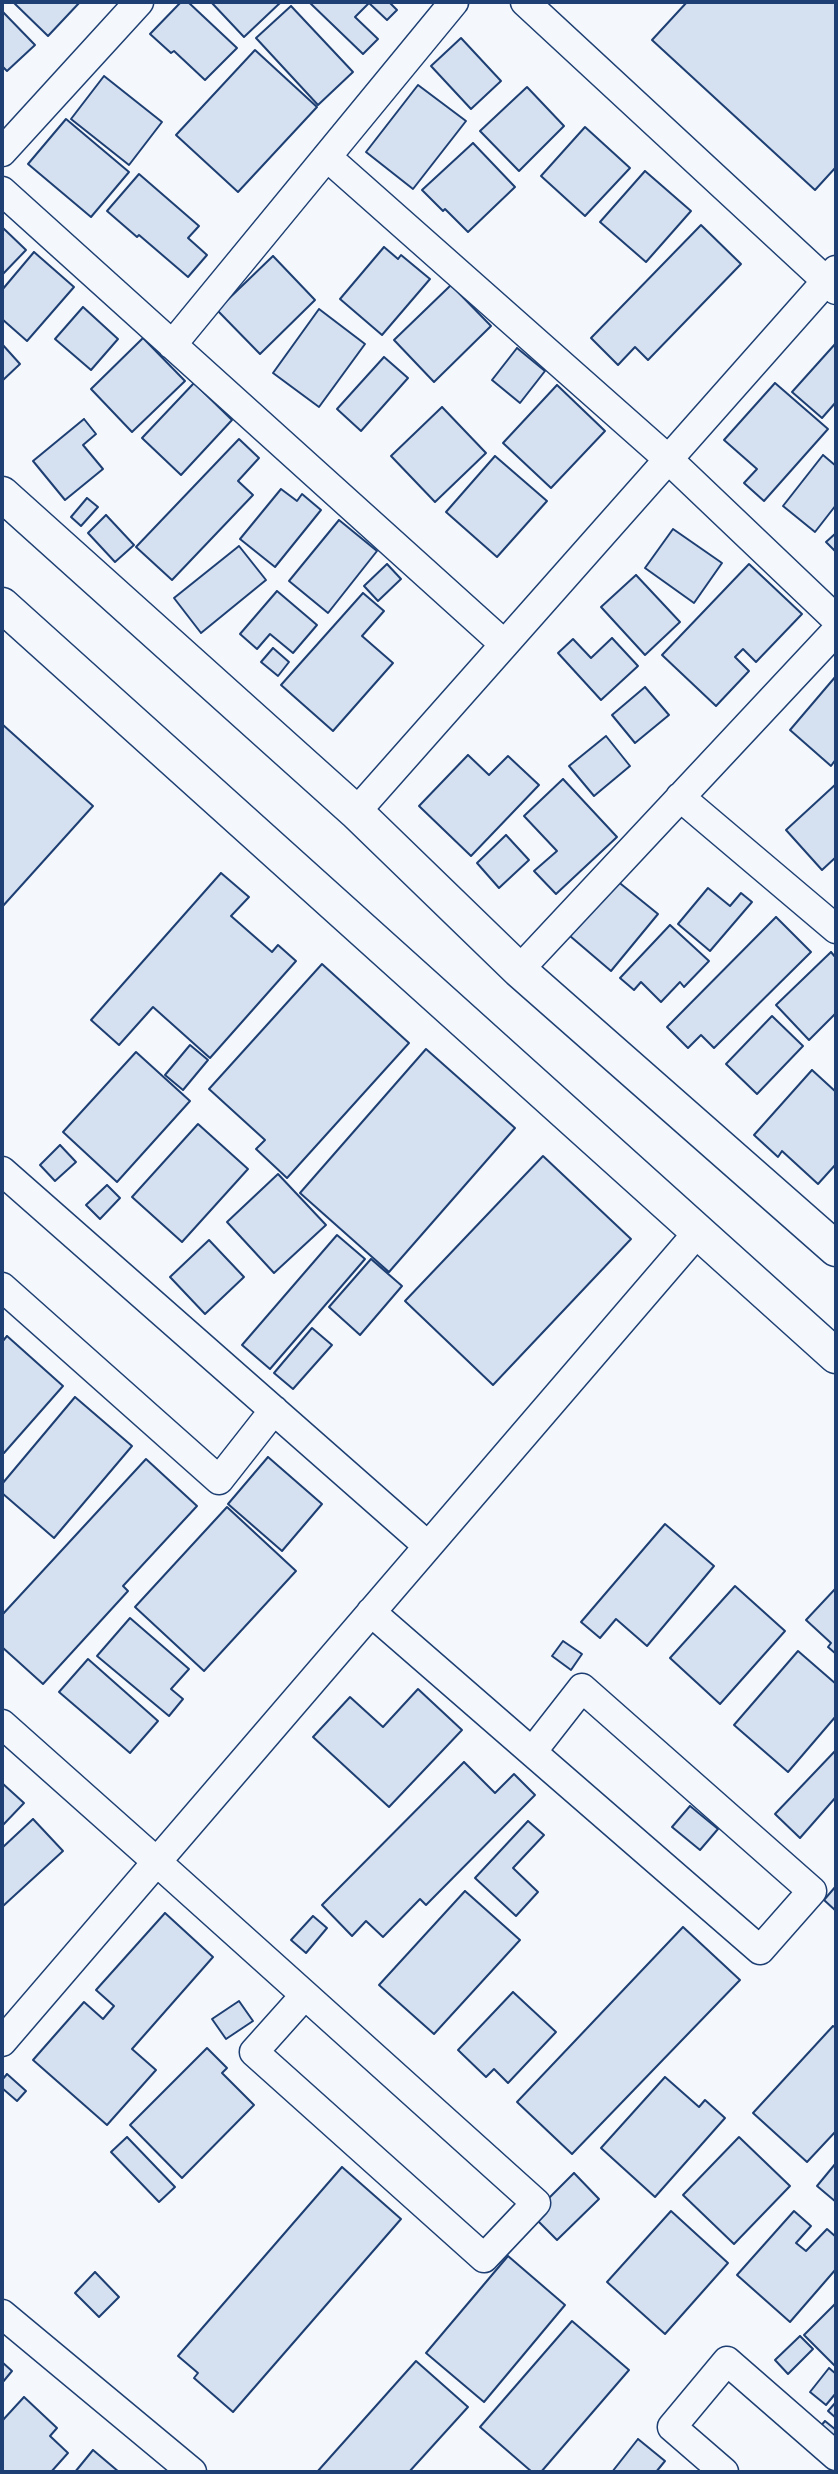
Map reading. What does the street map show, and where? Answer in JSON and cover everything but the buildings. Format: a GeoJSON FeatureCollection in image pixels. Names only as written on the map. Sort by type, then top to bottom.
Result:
{"type":"FeatureCollection","features":[{"type":"Feature","properties":{"kind":"street"},"geometry":{"type":"LineString","coordinates":[[2,152],[139,2]]}},
{"type":"Feature","properties":{"kind":"street"},"geometry":{"type":"LineString","coordinates":[[172,345],[454,2]]}},
{"type":"Feature","properties":{"kind":"street"},"geometry":{"type":"LineString","coordinates":[[356,812],[668,459],[833,281],[525,2]]}},
{"type":"Feature","properties":{"kind":"street"},"geometry":{"type":"LineString","coordinates":[[327,157],[668,459],[836,619]]}},
{"type":"Feature","properties":{"kind":"street"},"geometry":{"type":"LineString","coordinates":[[2,191],[504,644]]}},
{"type":"Feature","properties":{"kind":"street"},"geometry":{"type":"LineString","coordinates":[[2,494],[356,812],[519,970],[836,1249]]}},
{"type":"Feature","properties":{"kind":"street"},"geometry":{"type":"LineString","coordinates":[[2,605],[836,1356]]}},
{"type":"Feature","properties":{"kind":"street"},"geometry":{"type":"LineString","coordinates":[[519,970],[836,631]]}},
{"type":"Feature","properties":{"kind":"street"},"geometry":{"type":"LineString","coordinates":[[680,797],[836,929]]}},
{"type":"Feature","properties":{"kind":"street"},"geometry":{"type":"LineString","coordinates":[[2,1171],[428,1546]]}},
{"type":"Feature","properties":{"kind":"street"},"geometry":{"type":"LineString","coordinates":[[2,2042],[698,1232]]}},
{"type":"Feature","properties":{"kind":"street"},"geometry":{"type":"LineString","coordinates":[[2,1287],[219,1480],[274,1410]]}},
{"type":"Feature","properties":{"kind":"street"},"geometry":{"type":"LineString","coordinates":[[371,1612],[532,1752],[760,1950],[812,1891],[582,1688],[532,1752]]}},
{"type":"Feature","properties":{"kind":"street"},"geometry":{"type":"LineString","coordinates":[[4,1732],[157,1862],[305,1995],[536,2203],[484,2258],[254,2052],[305,1995]]}},
{"type":"Feature","properties":{"kind":"street"},"geometry":{"type":"LineString","coordinates":[[2,2314],[192,2472]]}},
{"type":"Feature","properties":{"kind":"street"},"geometry":{"type":"LineString","coordinates":[[724,2472],[672,2427],[727,2361],[836,2456]]}}]}
